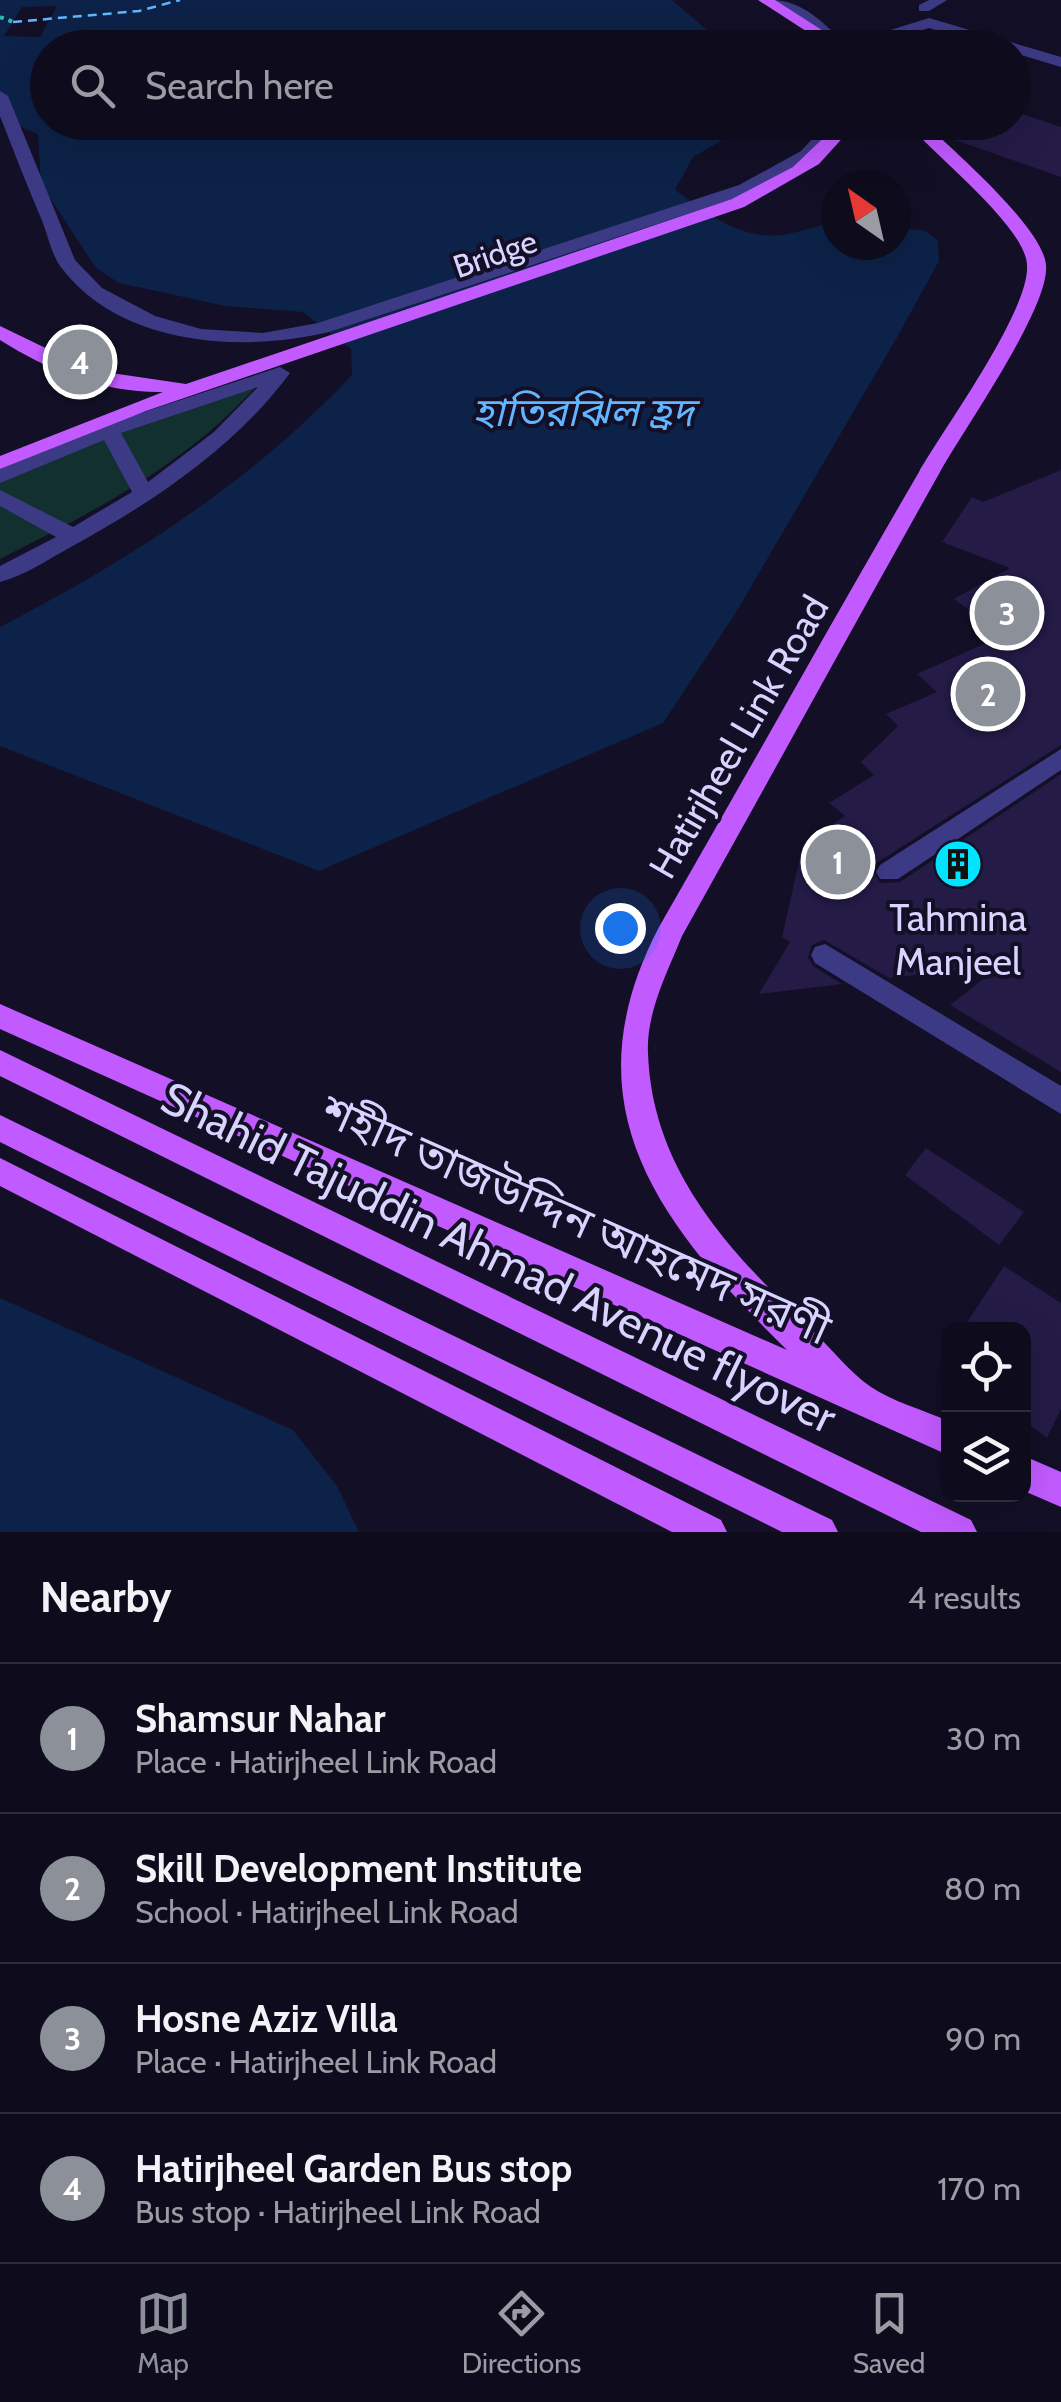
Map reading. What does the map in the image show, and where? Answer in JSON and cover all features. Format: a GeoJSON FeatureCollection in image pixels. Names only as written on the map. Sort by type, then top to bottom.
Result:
{"type":"FeatureCollection","features":[{"type":"Feature","properties":{"kind":"main road"},"geometry":{"type":"LineString","coordinates":[[765,0],[814,30]]}},
{"type":"Feature","properties":{"kind":"main road"},"geometry":{"type":"LineString","coordinates":[[797,0],[825,30]]}},
{"type":"Feature","properties":{"kind":"main road","name":"Bridge"},"geometry":{"type":"LineString","coordinates":[[207,384],[738,203],[810,163],[837,140]]}},
{"type":"Feature","properties":{"kind":"main road","name":"Hatirjheel Link Road"},"geometry":{"type":"LineString","coordinates":[[855,1394],[694,1229],[652,1155],[636,1111],[633,1048],[644,995],[668,934],[932,466],[999,360],[1034,288],[1037,262],[1012,218],[932,140]]}},
{"type":"Feature","properties":{"kind":"main road"},"geometry":{"type":"LineString","coordinates":[[0,332],[65,369],[102,381],[148,386],[207,384]]}},
{"type":"Feature","properties":{"kind":"main road"},"geometry":{"type":"LineString","coordinates":[[0,464],[207,384]]}},
{"type":"Feature","properties":{"kind":"main road","name":"শহীদ তাজউদ্দিন আহমেদ সরণী"},"geometry":{"type":"LineString","coordinates":[[0,1016],[941,1435]]}},
{"type":"Feature","properties":{"kind":"main road","name":"Shahid Tajuddin Ahmad Avenue flyover"},"geometry":{"type":"LineString","coordinates":[[0,1062],[959,1532]]}},
{"type":"Feature","properties":{"kind":"main road"},"geometry":{"type":"LineString","coordinates":[[0,1128],[820,1532]]}},
{"type":"Feature","properties":{"kind":"main road"},"geometry":{"type":"LineString","coordinates":[[0,1171],[710,1532]]}},
{"type":"Feature","properties":{"kind":"main road"},"geometry":{"type":"LineString","coordinates":[[1031,1476],[1061,1490]]}},
{"type":"Feature","properties":{"kind":"street"},"geometry":{"type":"LineString","coordinates":[[778,0],[823,30]]}},
{"type":"Feature","properties":{"kind":"street"},"geometry":{"type":"LineString","coordinates":[[877,30],[940,0]]}},
{"type":"Feature","properties":{"kind":"street"},"geometry":{"type":"LineString","coordinates":[[924,10],[977,30]]}},
{"type":"Feature","properties":{"kind":"street"},"geometry":{"type":"LineString","coordinates":[[1031,51],[1061,62]]}},
{"type":"Feature","properties":{"kind":"street"},"geometry":{"type":"LineString","coordinates":[[0,96],[66,262],[95,292],[148,320],[200,335],[263,339],[322,328],[745,188],[807,155],[821,140]]}},
{"type":"Feature","properties":{"kind":"street"},"geometry":{"type":"LineString","coordinates":[[0,478],[109,430],[280,373],[252,410],[144,494],[74,537],[0,575]]}},
{"type":"Feature","properties":{"kind":"street"},"geometry":{"type":"LineString","coordinates":[[109,430],[144,494]]}},
{"type":"Feature","properties":{"kind":"street"},"geometry":{"type":"LineString","coordinates":[[0,497],[74,537]]}},
{"type":"Feature","properties":{"kind":"street"},"geometry":{"type":"LineString","coordinates":[[889,872],[1061,758]]}},
{"type":"Feature","properties":{"kind":"street"},"geometry":{"type":"LineString","coordinates":[[824,954],[1061,1101]]}},
{"type":"Feature","properties":{"kind":"path"},"geometry":{"type":"LineString","coordinates":[[0,17],[13,22]]}},
{"type":"Feature","properties":{"kind":"green space"},"geometry":{"type":"Polygon","coordinates":[[[260,382],[172,461],[105,503],[0,559],[0,481],[98,439],[260,382]]]}},
{"type":"Feature","properties":{"kind":"water","name":"হাতিরঝিল হ্রদ"},"geometry":{"type":"Polygon","coordinates":[[[0,0],[672,0],[707,30],[30,30],[30,131],[0,118],[0,0]]]}},
{"type":"Feature","properties":{"kind":"water","name":"হাতিরঝিল হ্রদ"},"geometry":{"type":"Polygon","coordinates":[[[38,140],[722,140],[693,157],[675,190],[724,223],[767,235],[821,225],[821,260],[911,260],[911,229],[925,231],[938,240],[939,261],[735,614],[663,723],[319,871],[0,746],[0,627],[96,574],[187,516],[272,450],[352,375],[351,349],[303,312],[225,306],[119,283],[96,268],[41,184],[38,140]]]}},
{"type":"Feature","properties":{"kind":"water"},"geometry":{"type":"Polygon","coordinates":[[[0,1298],[293,1430],[337,1486],[359,1532],[0,1532],[0,1298]]]}},
{"type":"Feature","properties":{"kind":"pier"},"geometry":{"type":"Polygon","coordinates":[[[57,6],[44,30],[30,30],[30,37],[4,36],[22,7],[57,6]]]}},
{"type":"Feature","properties":{"kind":"building"},"geometry":{"type":"Polygon","coordinates":[[[1031,117],[1061,127],[1061,177],[955,140],[1031,140],[1031,117]]]}},
{"type":"Feature","properties":{"kind":"building"},"geometry":{"type":"Polygon","coordinates":[[[1061,470],[1061,745],[878,862],[873,870],[880,883],[900,882],[1061,774],[1061,1072],[950,1005],[1001,965],[889,978],[824,940],[812,945],[808,957],[813,966],[842,984],[759,994],[790,942],[782,937],[803,844],[845,816],[829,803],[874,775],[861,762],[898,726],[886,714],[937,692],[917,674],[1004,635],[954,599],[1010,568],[942,542],[972,497],[983,502],[1061,470]]]}},
{"type":"Feature","properties":{"kind":"building"},"geometry":{"type":"Polygon","coordinates":[[[926,1148],[1024,1212],[999,1245],[905,1175],[926,1148]]]}},
{"type":"Feature","properties":{"kind":"building"},"geometry":{"type":"Polygon","coordinates":[[[1004,1266],[1061,1303],[1061,1409],[1047,1438],[1031,1425],[1031,1322],[967,1322],[1004,1266]]]}},
{"type":"Feature","properties":{"kind":"ferry route"},"geometry":{"type":"LineString","coordinates":[[13,22],[139,11],[180,0]]}},
{"type":"Feature","properties":{"kind":"place","name":"Hatirjheel Garden Bus stop"},"geometry":{"type":"Point","coordinates":[80,362]}},
{"type":"Feature","properties":{"kind":"place","name":"Hosne Aziz Villa"},"geometry":{"type":"Point","coordinates":[1007,613]}},
{"type":"Feature","properties":{"kind":"place","name":"Skill Development Institute"},"geometry":{"type":"Point","coordinates":[988,694]}},
{"type":"Feature","properties":{"kind":"place","name":"Shamsur Nahar"},"geometry":{"type":"Point","coordinates":[838,862]}},
{"type":"Feature","properties":{"kind":"place","name":"Tahmina Manjeel"},"geometry":{"type":"Point","coordinates":[958,864]}}]}
